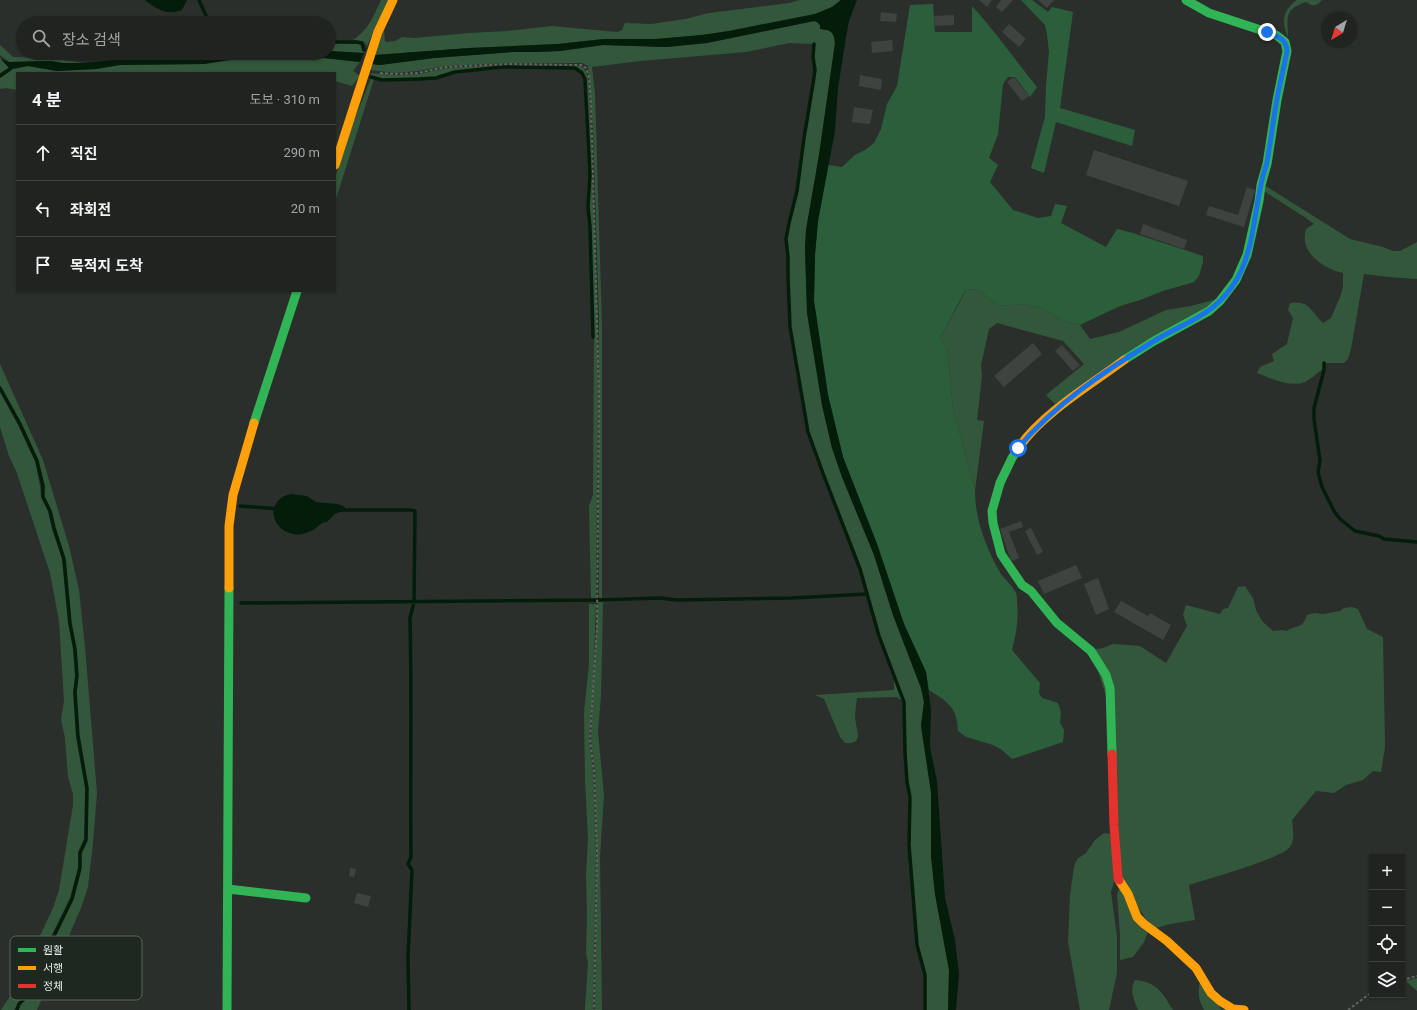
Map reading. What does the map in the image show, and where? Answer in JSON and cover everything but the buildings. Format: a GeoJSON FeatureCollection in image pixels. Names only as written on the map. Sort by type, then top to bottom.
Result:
{"type":"FeatureCollection","features":[{"type":"Feature","properties":{"kind":"street"},"geometry":{"type":"LineString","coordinates":[[336,162],[378,32],[393,0]]}},
{"type":"Feature","properties":{"kind":"street"},"geometry":{"type":"LineString","coordinates":[[1186,0],[1226,19],[1267,32],[1283,40],[1286,44],[1287,51],[1276,100],[1267,164],[1261,184],[1248,255],[1243,268],[1228,291],[1209,311],[1130,356],[1054,411],[1036,427],[1012,458],[1000,484],[992,511],[993,523],[1001,554],[1014,574],[1022,585],[1031,591],[1042,602],[1057,623],[1091,651],[1106,675],[1110,688],[1114,817],[1118,878],[1128,894],[1138,917],[1144,924],[1166,941],[1196,968],[1211,993],[1220,1001],[1233,1010],[1244,1010]]}},
{"type":"Feature","properties":{"kind":"street"},"geometry":{"type":"LineString","coordinates":[[227,1010],[227,771],[230,511],[242,462],[297,292]]}},
{"type":"Feature","properties":{"kind":"street"},"geometry":{"type":"LineString","coordinates":[[228,888],[306,898]]}},
{"type":"Feature","properties":{"kind":"path"},"geometry":{"type":"LineString","coordinates":[[366,69],[395,74],[418,73],[446,67],[508,64],[568,64],[581,65],[586,68],[591,104],[599,393],[597,626],[590,740],[594,772],[596,853],[594,1010]]}},
{"type":"Feature","properties":{"kind":"path"},"geometry":{"type":"LineString","coordinates":[[1405,979],[1417,976]]}},
{"type":"Feature","properties":{"kind":"path"},"geometry":{"type":"LineString","coordinates":[[1348,1010],[1369,994]]}},
{"type":"Feature","properties":{"kind":"shaded area"},"geometry":{"type":"Polygon","coordinates":[[[145,0],[187,0],[182,10],[177,12],[167,12],[158,9],[145,0]]]}},
{"type":"Feature","properties":{"kind":"shaded area"},"geometry":{"type":"Polygon","coordinates":[[[381,0],[388,0],[367,46],[364,42],[353,40],[367,27],[381,0]]]}},
{"type":"Feature","properties":{"kind":"shaded area"},"geometry":{"type":"Polygon","coordinates":[[[800,0],[841,0],[832,7],[815,14],[702,35],[656,39],[604,39],[558,44],[469,48],[375,55],[384,30],[385,41],[387,42],[395,41],[402,37],[414,38],[552,26],[617,32],[622,30],[625,23],[651,24],[685,19],[709,13],[789,3],[800,0]]]}},
{"type":"Feature","properties":{"kind":"shaded area"},"geometry":{"type":"Polygon","coordinates":[[[841,0],[857,0],[849,21],[846,37],[838,88],[835,131],[818,221],[815,255],[814,301],[828,395],[843,457],[877,544],[904,624],[926,672],[931,710],[930,747],[937,781],[945,898],[955,940],[959,974],[956,1010],[948,1010],[949,970],[935,894],[931,856],[931,792],[921,726],[924,702],[921,688],[893,615],[874,555],[842,477],[832,448],[822,405],[807,313],[805,248],[806,230],[819,155],[835,43],[834,36],[829,31],[820,29],[820,25],[814,21],[707,43],[687,45],[666,47],[603,45],[560,51],[512,52],[434,58],[380,65],[372,64],[375,55],[469,48],[558,44],[604,39],[656,39],[702,35],[815,14],[832,7],[841,0]]]}},
{"type":"Feature","properties":{"kind":"shaded area"},"geometry":{"type":"Polygon","coordinates":[[[1297,0],[1322,0],[1318,4],[1314,5],[1306,2],[1293,8],[1288,15],[1288,37],[1284,27],[1286,12],[1297,0]]]}},
{"type":"Feature","properties":{"kind":"shaded area"},"geometry":{"type":"Polygon","coordinates":[[[814,21],[820,25],[820,29],[827,30],[833,34],[835,43],[819,155],[806,230],[805,248],[807,313],[822,405],[832,448],[842,477],[874,555],[893,615],[921,688],[924,702],[921,726],[931,792],[931,856],[935,894],[949,970],[948,1010],[926,1010],[926,975],[917,945],[910,845],[911,797],[908,782],[906,753],[905,702],[880,636],[861,568],[824,476],[809,432],[791,327],[787,239],[789,224],[798,192],[804,138],[814,84],[815,44],[789,43],[746,52],[640,61],[592,67],[595,93],[602,326],[602,598],[599,598],[599,318],[593,127],[588,66],[582,63],[508,63],[446,66],[395,73],[370,70],[372,64],[380,65],[434,58],[512,52],[560,51],[603,45],[666,47],[707,43],[814,21]]]}},
{"type":"Feature","properties":{"kind":"shaded area"},"geometry":{"type":"Polygon","coordinates":[[[336,43],[361,45],[364,53],[336,51],[336,43]]]}},
{"type":"Feature","properties":{"kind":"shaded area"},"geometry":{"type":"Polygon","coordinates":[[[0,45],[13,57],[16,57],[16,60],[64,60],[83,63],[63,63],[50,61],[9,62],[0,55],[0,45]]]}},
{"type":"Feature","properties":{"kind":"shaded area"},"geometry":{"type":"Polygon","coordinates":[[[336,51],[364,53],[360,62],[336,59],[336,51]]]}},
{"type":"Feature","properties":{"kind":"shaded area"},"geometry":{"type":"Polygon","coordinates":[[[0,58],[9,68],[0,73],[0,58]]]}},
{"type":"Feature","properties":{"kind":"shaded area"},"geometry":{"type":"Polygon","coordinates":[[[1,59],[9,62],[50,61],[63,63],[115,60],[230,60],[204,64],[120,65],[96,69],[57,71],[28,66],[10,69],[1,59]]]}},
{"type":"Feature","properties":{"kind":"shaded area"},"geometry":{"type":"Polygon","coordinates":[[[336,59],[360,62],[353,71],[360,76],[352,86],[336,81],[336,72],[16,72],[16,90],[6,88],[0,89],[0,77],[10,70],[28,66],[57,71],[96,69],[120,65],[204,64],[230,60],[336,59]]]}},
{"type":"Feature","properties":{"kind":"shaded area"},"geometry":{"type":"Polygon","coordinates":[[[508,65],[581,66],[586,73],[589,83],[597,318],[598,393],[596,598],[591,598],[589,506],[593,495],[594,337],[591,227],[589,207],[591,174],[586,79],[583,73],[575,68],[502,66],[455,71],[436,77],[383,79],[371,76],[370,73],[395,75],[419,74],[447,68],[508,65]]]}},
{"type":"Feature","properties":{"kind":"shaded area"},"geometry":{"type":"Polygon","coordinates":[[[371,78],[374,79],[336,199],[336,175],[347,138],[371,78]]]}},
{"type":"Feature","properties":{"kind":"shaded area"},"geometry":{"type":"Polygon","coordinates":[[[1264,185],[1350,239],[1393,251],[1400,251],[1417,242],[1417,279],[1364,274],[1348,359],[1344,363],[1323,363],[1323,369],[1307,381],[1300,384],[1281,382],[1257,373],[1260,367],[1274,361],[1272,354],[1287,344],[1293,318],[1288,310],[1290,303],[1302,303],[1306,305],[1323,323],[1331,318],[1340,297],[1343,287],[1343,273],[1327,267],[1314,258],[1306,245],[1305,237],[1306,229],[1314,224],[1262,190],[1264,185]]]}},
{"type":"Feature","properties":{"kind":"shaded area"},"geometry":{"type":"Polygon","coordinates":[[[966,289],[979,290],[992,301],[1001,306],[1022,304],[1041,308],[1062,320],[1080,325],[1090,339],[1119,332],[1166,310],[1191,306],[1221,298],[1055,404],[1046,395],[1084,364],[1063,341],[997,323],[989,329],[981,365],[982,376],[977,420],[984,421],[975,490],[953,409],[947,347],[940,338],[966,289]]]}},
{"type":"Feature","properties":{"kind":"shaded area"},"geometry":{"type":"Polygon","coordinates":[[[0,364],[43,460],[69,546],[79,590],[97,793],[88,887],[69,936],[54,936],[73,899],[81,869],[81,853],[87,840],[88,788],[79,736],[76,692],[78,676],[76,649],[71,623],[65,559],[51,510],[44,496],[38,460],[21,424],[0,386],[0,364]]]}},
{"type":"Feature","properties":{"kind":"shaded area"},"geometry":{"type":"Polygon","coordinates":[[[0,392],[35,461],[41,497],[48,511],[62,559],[68,623],[73,649],[75,676],[73,692],[76,737],[85,788],[84,839],[78,852],[78,868],[70,898],[51,936],[40,936],[53,908],[59,890],[73,805],[73,794],[68,777],[65,738],[61,720],[64,701],[59,621],[50,573],[0,427],[0,392]]]}},
{"type":"Feature","properties":{"kind":"shaded area"},"geometry":{"type":"Polygon","coordinates":[[[291,494],[307,496],[316,502],[338,504],[345,507],[345,510],[335,514],[327,522],[322,523],[311,531],[302,534],[293,534],[279,527],[275,521],[274,514],[274,508],[277,502],[283,497],[291,494]]]}},
{"type":"Feature","properties":{"kind":"shaded area"},"geometry":{"type":"Polygon","coordinates":[[[1245,586],[1253,598],[1259,616],[1273,631],[1287,631],[1299,626],[1303,623],[1307,615],[1340,611],[1344,608],[1352,607],[1358,609],[1367,629],[1383,637],[1385,747],[1381,772],[1373,771],[1363,780],[1346,785],[1334,793],[1316,791],[1292,820],[1293,837],[1290,847],[1284,852],[1259,863],[1189,885],[1195,920],[1170,924],[1153,929],[1122,884],[1111,711],[1091,650],[1103,648],[1113,644],[1140,646],[1166,663],[1187,626],[1183,615],[1186,605],[1220,614],[1223,609],[1228,608],[1238,587],[1245,586]]]}},
{"type":"Feature","properties":{"kind":"shaded area"},"geometry":{"type":"Polygon","coordinates":[[[598,602],[603,602],[601,696],[598,732],[604,795],[600,856],[602,1010],[595,1010],[597,853],[595,772],[591,740],[598,602]]]}},
{"type":"Feature","properties":{"kind":"shaded area"},"geometry":{"type":"Polygon","coordinates":[[[589,604],[596,604],[593,691],[589,740],[593,772],[596,853],[593,1010],[585,1010],[588,962],[586,953],[586,873],[588,839],[584,712],[589,664],[589,604]]]}},
{"type":"Feature","properties":{"kind":"shaded area"},"geometry":{"type":"Polygon","coordinates":[[[894,679],[902,701],[897,697],[857,698],[855,718],[858,735],[857,739],[851,743],[845,743],[840,737],[824,699],[815,695],[894,690],[894,679]]]}},
{"type":"Feature","properties":{"kind":"shaded area"},"geometry":{"type":"Polygon","coordinates":[[[1104,833],[1112,834],[1114,882],[1111,892],[1117,937],[1117,973],[1109,1010],[1080,1010],[1068,941],[1070,895],[1074,867],[1077,859],[1086,853],[1095,840],[1104,833]]]}},
{"type":"Feature","properties":{"kind":"shaded area"},"geometry":{"type":"Polygon","coordinates":[[[1119,888],[1148,932],[1144,942],[1133,957],[1120,960],[1117,895],[1119,888]]]}},
{"type":"Feature","properties":{"kind":"shaded area"},"geometry":{"type":"Polygon","coordinates":[[[1417,978],[1417,991],[1406,981],[1417,978]]]}},
{"type":"Feature","properties":{"kind":"shaded area"},"geometry":{"type":"Polygon","coordinates":[[[1135,980],[1149,983],[1158,989],[1166,998],[1173,1010],[1138,1010],[1132,991],[1135,980]]]}},
{"type":"Feature","properties":{"kind":"shaded area"},"geometry":{"type":"Polygon","coordinates":[[[1200,982],[1222,1010],[1204,1010],[1199,996],[1200,982]]]}},
{"type":"Feature","properties":{"kind":"shaded area"},"geometry":{"type":"Polygon","coordinates":[[[10,996],[10,1000],[21,1000],[14,1010],[1,1010],[10,996]]]}},
{"type":"Feature","properties":{"kind":"shaded area"},"geometry":{"type":"Polygon","coordinates":[[[25,1000],[41,1000],[37,1010],[18,1010],[20,1005],[25,1000]]]}},
{"type":"Feature","properties":{"kind":"green space"},"geometry":{"type":"Polygon","coordinates":[[[1021,0],[1032,0],[1048,12],[1052,7],[1073,12],[1060,108],[1135,130],[1132,146],[1056,122],[1044,173],[1031,168],[1045,117],[1049,51],[1045,25],[1021,0]]]}},
{"type":"Feature","properties":{"kind":"green space"},"geometry":{"type":"Polygon","coordinates":[[[933,4],[935,32],[972,32],[972,6],[997,35],[1037,87],[1030,97],[1015,77],[1008,77],[1003,84],[998,134],[989,158],[998,165],[990,182],[1013,210],[1038,218],[1051,216],[1055,204],[1067,206],[1061,223],[1106,247],[1117,229],[1203,256],[1199,276],[1194,282],[1120,306],[1080,325],[1062,320],[1041,308],[1022,304],[1001,306],[992,301],[979,290],[966,289],[940,338],[947,347],[953,409],[975,490],[977,512],[982,534],[1001,574],[1015,590],[1017,595],[1018,608],[1016,632],[1012,650],[1040,683],[1039,693],[1042,698],[1058,703],[1061,712],[1060,723],[1064,730],[1063,742],[1012,759],[1002,750],[993,745],[966,737],[958,731],[956,716],[950,706],[929,690],[926,672],[904,624],[877,544],[843,457],[828,395],[814,301],[815,255],[818,221],[828,165],[842,167],[855,155],[874,143],[881,129],[887,104],[897,86],[910,5],[933,4]]]}},
{"type":"Feature","properties":{"kind":"waterway"},"geometry":{"type":"LineString","coordinates":[[199,0],[206,16]]}},
{"type":"Feature","properties":{"kind":"waterway"},"geometry":{"type":"LineString","coordinates":[[336,42],[362,43],[364,50]]}},
{"type":"Feature","properties":{"kind":"waterway"},"geometry":{"type":"LineString","coordinates":[[814,44],[813,57],[815,70],[813,84],[797,191],[786,239],[790,327],[808,432],[860,569],[879,636],[904,702],[905,753],[907,782],[910,797],[909,845],[917,945],[925,975],[925,1010]]}},
{"type":"Feature","properties":{"kind":"waterway"},"geometry":{"type":"LineString","coordinates":[[371,77],[382,80],[436,78],[455,72],[502,67],[575,68],[582,73],[585,79],[590,174],[588,207],[590,227],[593,337]]}},
{"type":"Feature","properties":{"kind":"waterway"},"geometry":{"type":"LineString","coordinates":[[0,76],[10,69]]}},
{"type":"Feature","properties":{"kind":"waterway"},"geometry":{"type":"LineString","coordinates":[[1324,363],[1324,370],[1314,408],[1314,419],[1320,461],[1318,472],[1322,487],[1334,511],[1340,519],[1355,531],[1379,536],[1384,539],[1417,542]]}},
{"type":"Feature","properties":{"kind":"waterway"},"geometry":{"type":"LineString","coordinates":[[0,388],[20,424],[37,461],[43,486],[43,497],[50,511],[64,559],[70,623],[75,649],[77,676],[75,692],[78,736],[87,788],[86,840],[80,853],[80,868],[72,899],[54,936]]}},
{"type":"Feature","properties":{"kind":"waterway"},"geometry":{"type":"LineString","coordinates":[[240,506],[279,509]]}},
{"type":"Feature","properties":{"kind":"waterway"},"geometry":{"type":"LineString","coordinates":[[341,510],[415,511],[414,602],[410,618],[411,857],[408,864],[412,870],[408,957],[409,1010]]}},
{"type":"Feature","properties":{"kind":"waterway"},"geometry":{"type":"LineString","coordinates":[[241,603],[597,600],[661,598],[676,600],[792,598],[867,594]]}},
{"type":"Feature","properties":{"kind":"waterway"},"geometry":{"type":"LineString","coordinates":[[17,1010],[19,1004],[23,1000]]}},
{"type":"Feature","properties":{"kind":"traffic: fast"},"geometry":{"type":"LineString","coordinates":[[1124,360],[1154,341],[1209,311],[1220,301],[1236,280],[1247,255],[1261,185],[1267,164],[1277,100],[1287,51],[1285,42],[1276,35],[1209,13],[1186,0]]}},
{"type":"Feature","properties":{"kind":"traffic: fast"},"geometry":{"type":"LineString","coordinates":[[254,423],[297,292]]}},
{"type":"Feature","properties":{"kind":"traffic: fast"},"geometry":{"type":"LineString","coordinates":[[1020,446],[1012,458],[1000,483],[992,511],[993,523],[1001,554],[1022,585],[1031,591],[1057,623],[1091,651],[1106,675],[1110,688],[1112,754]]}},
{"type":"Feature","properties":{"kind":"traffic: fast"},"geometry":{"type":"LineString","coordinates":[[227,1010],[229,588]]}},
{"type":"Feature","properties":{"kind":"traffic: fast"},"geometry":{"type":"LineString","coordinates":[[228,889],[306,898]]}},
{"type":"Feature","properties":{"kind":"traffic: slow"},"geometry":{"type":"LineString","coordinates":[[336,162],[378,32],[393,0]]}},
{"type":"Feature","properties":{"kind":"traffic: slow"},"geometry":{"type":"LineString","coordinates":[[1020,446],[1041,422],[1083,389],[1124,360]]}},
{"type":"Feature","properties":{"kind":"traffic: slow"},"geometry":{"type":"LineString","coordinates":[[229,588],[229,526],[233,495],[254,423]]}},
{"type":"Feature","properties":{"kind":"traffic: slow"},"geometry":{"type":"LineString","coordinates":[[1119,880],[1128,894],[1137,917],[1167,941],[1196,968],[1211,993],[1220,1001],[1233,1009],[1244,1010]]}},
{"type":"Feature","properties":{"kind":"traffic: jam"},"geometry":{"type":"LineString","coordinates":[[1112,754],[1114,825],[1119,880]]}},
{"type":"Feature","properties":{"kind":"route"},"geometry":{"type":"LineString","coordinates":[[1018,448],[1036,427],[1054,411],[1100,376],[1154,341],[1209,311],[1220,301],[1236,280],[1248,255],[1261,184],[1267,164],[1276,100],[1287,51],[1286,44],[1283,40],[1267,32]]}}]}
